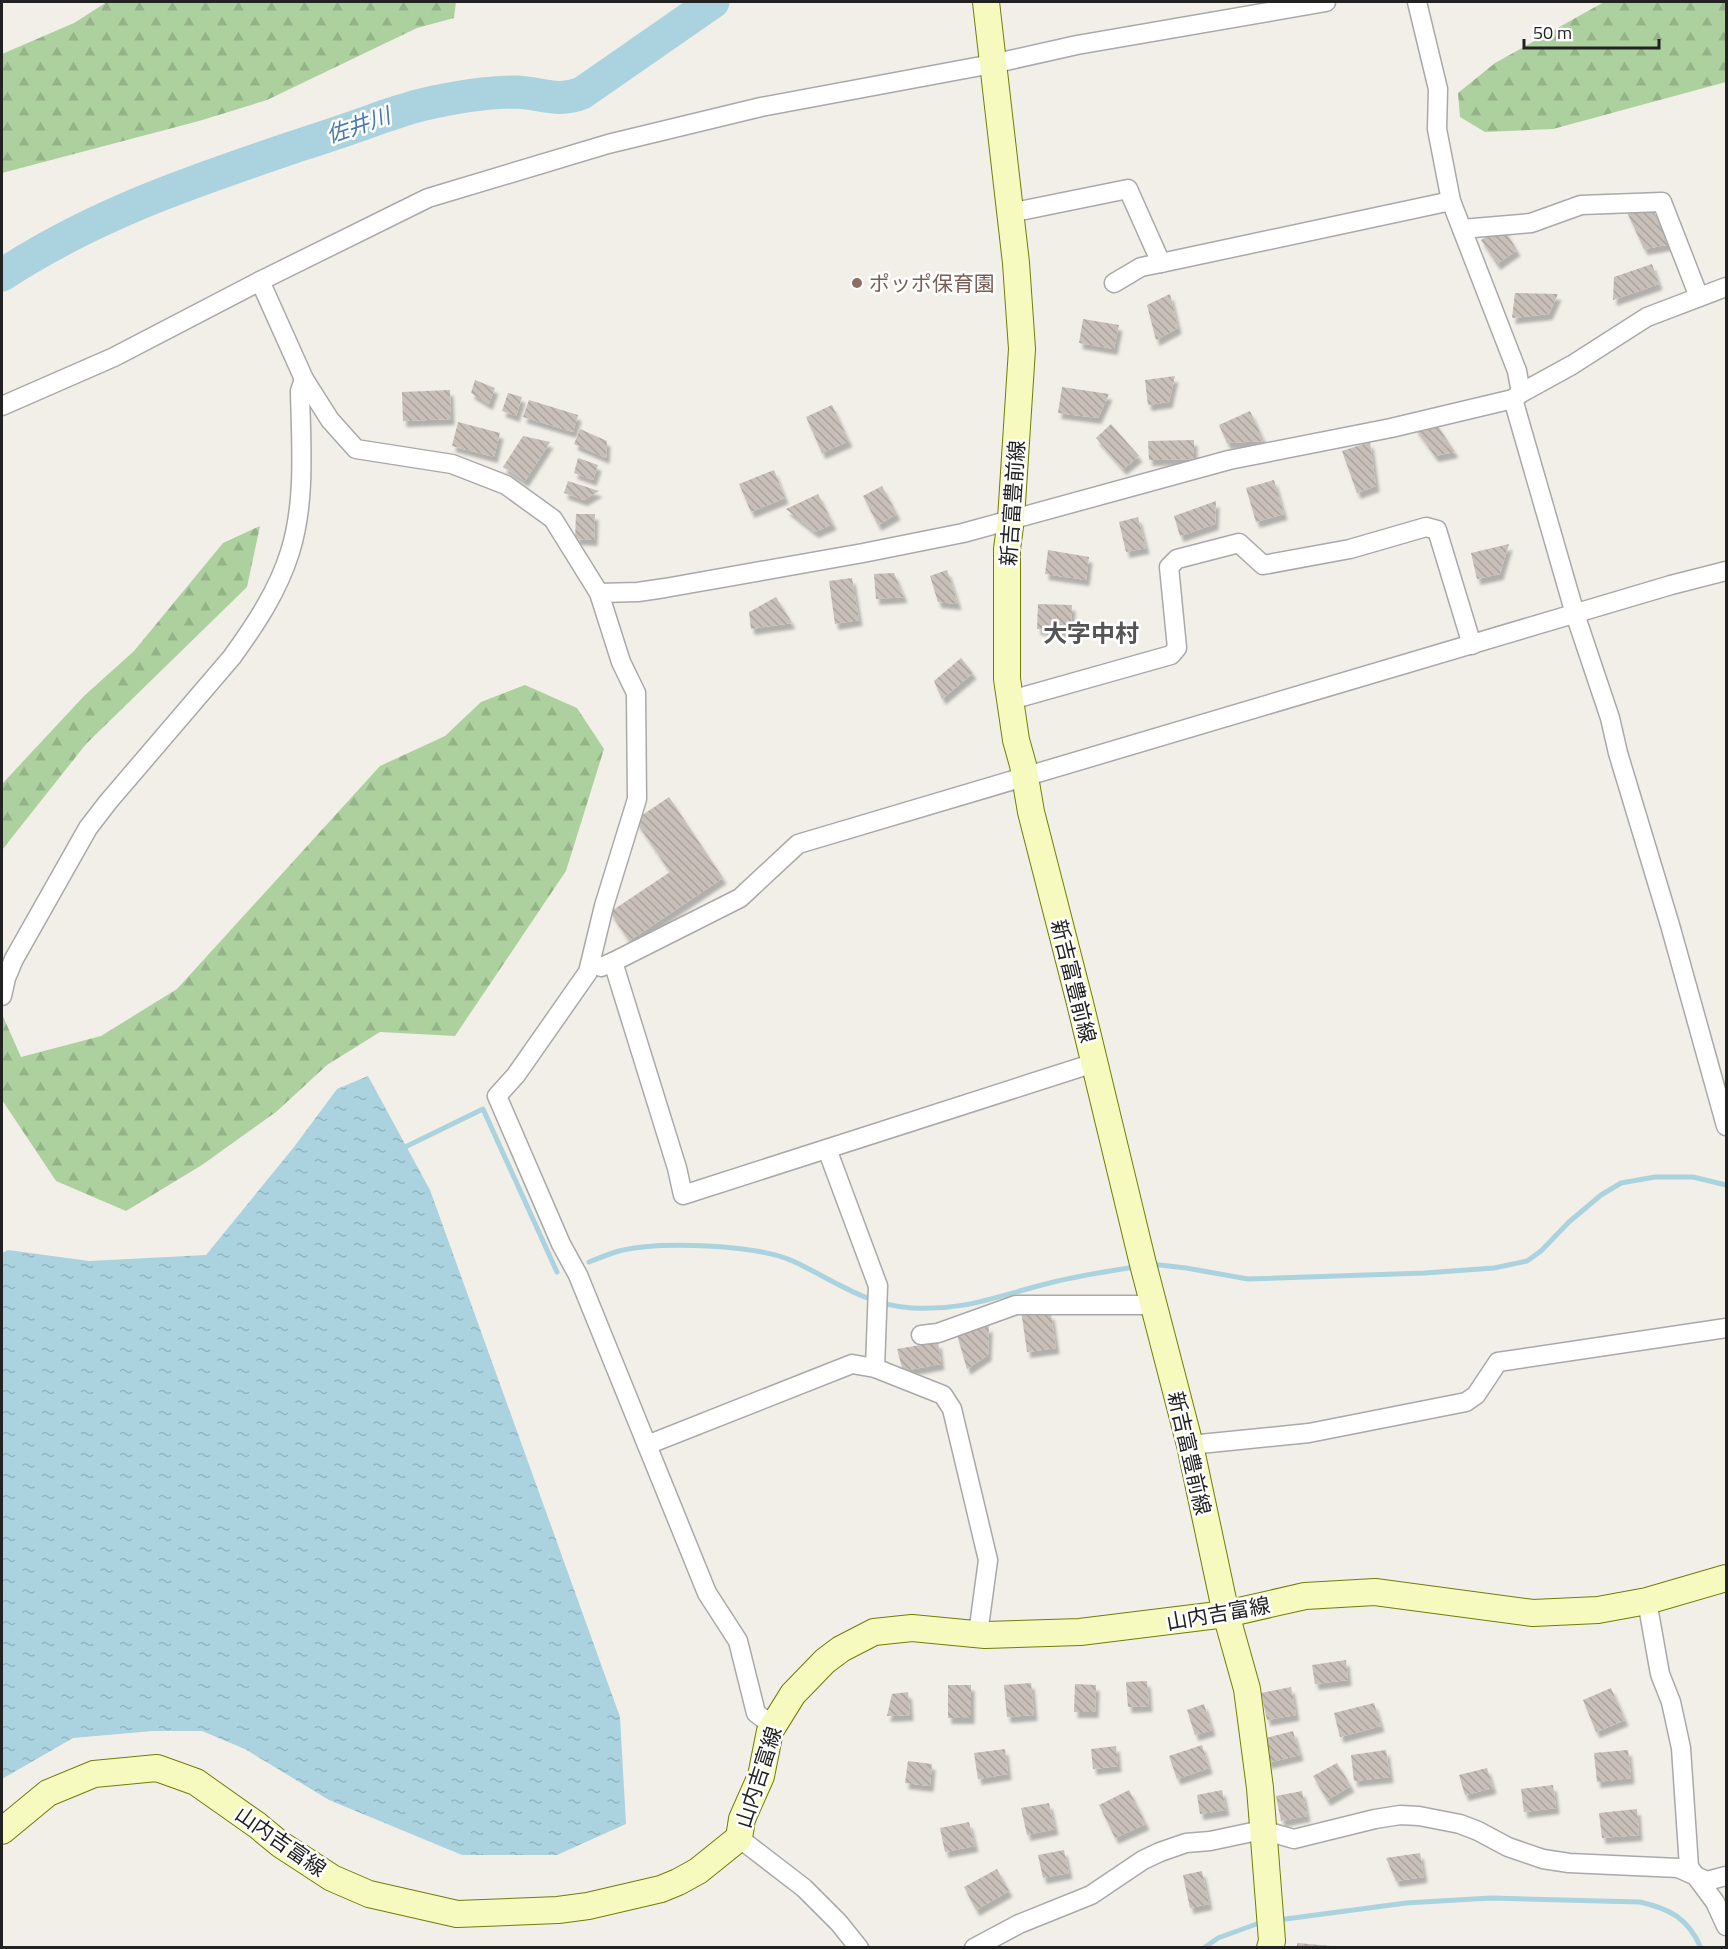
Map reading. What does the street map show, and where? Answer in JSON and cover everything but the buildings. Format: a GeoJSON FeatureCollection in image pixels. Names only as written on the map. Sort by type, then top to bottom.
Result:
{"type":"FeatureCollection","features":[{"type":"Feature","properties":{"kind":"main road","name":"新吉富豊前線"},"geometry":{"type":"LineString","coordinates":[[986,2],[1016,263],[1022,349],[1007,549],[1007,679],[1016,740],[1031,812],[1190,1445],[1226,1614],[1247,1689],[1260,1788],[1272,1941],[1270,1947]]}},
{"type":"Feature","properties":{"kind":"main road","name":"山内吉富線"},"geometry":{"type":"LineString","coordinates":[[2,1831],[48,1793],[94,1774],[157,1768],[196,1782],[280,1844],[332,1878],[369,1894],[457,1914],[558,1910],[588,1906],[661,1889],[698,1871],[739,1838],[742,1819],[760,1776],[770,1731],[793,1694],[825,1661],[841,1649],[874,1632],[912,1628],[978,1634],[1080,1632],[1226,1614],[1305,1596],[1375,1592],[1533,1613],[1598,1610],[1647,1600],[1726,1578]]}},
{"type":"Feature","properties":{"kind":"street"},"geometry":{"type":"LineString","coordinates":[[2,406],[114,357],[260,281],[428,198],[597,148],[685,124],[761,107],[992,64],[1077,45],[1326,2]]}},
{"type":"Feature","properties":{"kind":"street"},"geometry":{"type":"LineString","coordinates":[[1417,2],[1438,89],[1437,129],[1451,201],[1517,370],[1517,396],[1575,615],[1610,718],[1618,753],[1670,925],[1726,1126]]}},
{"type":"Feature","properties":{"kind":"street"},"geometry":{"type":"LineString","coordinates":[[1010,213],[1128,189],[1161,263]]}},
{"type":"Feature","properties":{"kind":"street"},"geometry":{"type":"LineString","coordinates":[[1114,283],[1141,267],[1451,201]]}},
{"type":"Feature","properties":{"kind":"street"},"geometry":{"type":"LineString","coordinates":[[1462,229],[1531,223],[1581,205],[1662,202],[1699,297]]}},
{"type":"Feature","properties":{"kind":"street"},"geometry":{"type":"LineString","coordinates":[[260,281],[304,379],[330,420],[356,449],[452,464],[506,485],[553,519],[599,593],[621,662],[636,693],[637,799],[606,896],[588,972],[516,1075],[496,1096],[561,1244],[578,1275],[707,1593],[738,1641],[756,1713],[773,1726]]}},
{"type":"Feature","properties":{"kind":"street"},"geometry":{"type":"LineString","coordinates":[[599,593],[665,588],[863,553],[963,532],[1229,460],[1391,428],[1517,396],[1572,365],[1647,317],[1726,287]]}},
{"type":"Feature","properties":{"kind":"street"},"geometry":{"type":"LineString","coordinates":[[2,996],[14,959],[88,828],[232,657],[250,632],[276,586],[290,552],[299,503],[300,392],[304,379]]}},
{"type":"Feature","properties":{"kind":"street"},"geometry":{"type":"LineString","coordinates":[[1011,700],[1171,655],[1177,648],[1169,567],[1177,559],[1239,543],[1263,565],[1350,549],[1426,527],[1437,530],[1472,645]]}},
{"type":"Feature","properties":{"kind":"street"},"geometry":{"type":"LineString","coordinates":[[588,972],[613,962],[740,898],[798,844],[1671,585],[1726,571]]}},
{"type":"Feature","properties":{"kind":"street"},"geometry":{"type":"LineString","coordinates":[[613,962],[684,1195],[1094,1063]]}},
{"type":"Feature","properties":{"kind":"street"},"geometry":{"type":"LineString","coordinates":[[827,1149],[878,1286],[875,1368]]}},
{"type":"Feature","properties":{"kind":"street"},"geometry":{"type":"LineString","coordinates":[[921,1335],[938,1333],[1016,1305],[1153,1305]]}},
{"type":"Feature","properties":{"kind":"street"},"geometry":{"type":"LineString","coordinates":[[1190,1445],[1309,1433],[1466,1402],[1476,1395],[1498,1362],[1726,1328]]}},
{"type":"Feature","properties":{"kind":"street"},"geometry":{"type":"LineString","coordinates":[[647,1445],[852,1364],[875,1368],[944,1395],[952,1409],[988,1560],[978,1634]]}},
{"type":"Feature","properties":{"kind":"street"},"geometry":{"type":"LineString","coordinates":[[1647,1600],[1660,1674],[1671,1702],[1681,1748],[1689,1867],[1715,1902],[1726,1926]]}},
{"type":"Feature","properties":{"kind":"street"},"geometry":{"type":"LineString","coordinates":[[974,1947],[1019,1924],[1091,1895],[1143,1860],[1160,1852],[1186,1844],[1262,1830],[1294,1839],[1400,1815],[1439,1819],[1478,1830],[1508,1847],[1543,1859],[1569,1863],[1678,1868],[1707,1881],[1726,1876]]}},
{"type":"Feature","properties":{"kind":"street"},"geometry":{"type":"LineString","coordinates":[[739,1838],[804,1888],[859,1947]]}},
{"type":"Feature","properties":{"kind":"green space"},"geometry":{"type":"Polygon","coordinates":[[[107,2],[456,2],[454,18],[417,28],[267,100],[199,121],[2,173],[2,54],[74,23],[107,2]]]}},
{"type":"Feature","properties":{"kind":"green space"},"geometry":{"type":"Polygon","coordinates":[[[1604,2],[1726,2],[1726,82],[1553,129],[1485,132],[1460,117],[1458,93],[1495,63],[1604,2]]]}},
{"type":"Feature","properties":{"kind":"green space"},"geometry":{"type":"Polygon","coordinates":[[[260,526],[247,587],[86,744],[2,850],[2,784],[84,696],[134,651],[223,543],[260,526]]]}},
{"type":"Feature","properties":{"kind":"green space"},"geometry":{"type":"Polygon","coordinates":[[[525,685],[577,708],[604,749],[566,871],[455,1036],[380,1032],[327,1065],[276,1112],[202,1165],[126,1211],[56,1181],[2,1100],[2,1014],[21,1057],[101,1036],[177,989],[380,766],[445,736],[481,702],[525,685]]]}},
{"type":"Feature","properties":{"kind":"water"},"geometry":{"type":"Polygon","coordinates":[[[368,1076],[430,1190],[620,1717],[626,1824],[557,1855],[462,1855],[329,1800],[245,1749],[202,1731],[153,1731],[73,1738],[2,1779],[2,1253],[8,1250],[89,1261],[206,1255],[294,1147],[337,1089],[368,1076]]]}},
{"type":"Feature","properties":{"kind":"waterway","name":"佐井川"},"geometry":{"type":"LineString","coordinates":[[2,275],[74,234],[147,200],[406,109],[444,100],[492,93],[516,92],[557,97],[582,93],[713,2]]}},
{"type":"Feature","properties":{"kind":"waterway"},"geometry":{"type":"LineString","coordinates":[[401,1149],[483,1109],[557,1272]]}},
{"type":"Feature","properties":{"kind":"waterway"},"geometry":{"type":"LineString","coordinates":[[1151,1264],[1248,1279],[1425,1273],[1494,1268],[1527,1261],[1541,1251],[1569,1222],[1601,1195],[1621,1183],[1655,1177],[1693,1177],[1726,1185]]}},
{"type":"Feature","properties":{"kind":"waterway"},"geometry":{"type":"LineString","coordinates":[[589,1262],[619,1251],[658,1246],[708,1246],[757,1251],[795,1262],[865,1297],[895,1306],[912,1308],[965,1305],[1068,1279],[1135,1267]]}},
{"type":"Feature","properties":{"kind":"waterway"},"geometry":{"type":"LineString","coordinates":[[1278,1920],[1406,1903],[1491,1898],[1640,1902],[1677,1916],[1690,1929],[1701,1948]]}},
{"type":"Feature","properties":{"kind":"waterway"},"geometry":{"type":"LineString","coordinates":[[1204,1948],[1218,1938],[1262,1922]]}},
{"type":"Feature","properties":{"kind":"place","name":"ポッポ保育園"},"geometry":{"type":"Point","coordinates":[857,283]}},
{"type":"Feature","properties":{"kind":"district","name":"大字中村"},"geometry":{"type":"Point","coordinates":[1091,633]}}]}
